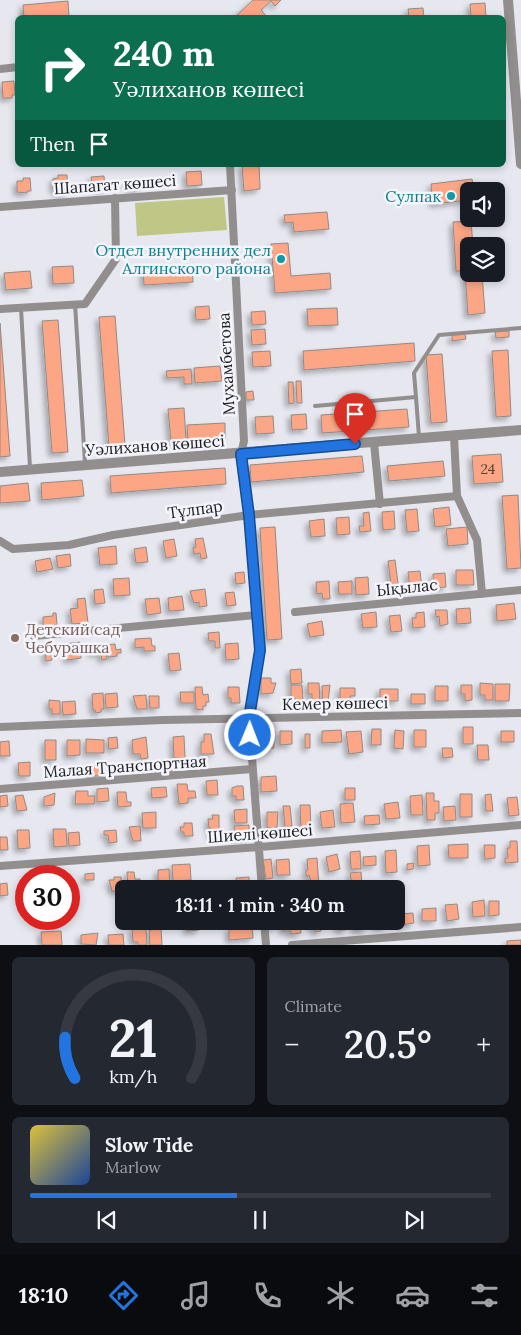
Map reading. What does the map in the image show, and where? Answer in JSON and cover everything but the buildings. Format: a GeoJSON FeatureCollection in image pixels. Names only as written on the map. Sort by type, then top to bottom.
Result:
{"type":"FeatureCollection","features":[{"type":"Feature","properties":{"kind":"street"},"geometry":{"type":"LineString","coordinates":[[508,0],[519,107],[521,164]]}},
{"type":"Feature","properties":{"kind":"street"},"geometry":{"type":"LineString","coordinates":[[0,69],[15,67]]}},
{"type":"Feature","properties":{"kind":"street","name":"Мухамбетова"},"geometry":{"type":"LineString","coordinates":[[230,167],[244,441],[241,454],[249,515],[260,650],[249,718],[262,880]]}},
{"type":"Feature","properties":{"kind":"street","name":"Шапагат көшесі"},"geometry":{"type":"LineString","coordinates":[[0,207],[232,190]]}},
{"type":"Feature","properties":{"kind":"street"},"geometry":{"type":"LineString","coordinates":[[0,309],[85,304],[116,259],[115,198]]}},
{"type":"Feature","properties":{"kind":"street","name":"Уәлиханов көшесі"},"geometry":{"type":"LineString","coordinates":[[0,472],[521,430]]}},
{"type":"Feature","properties":{"kind":"street"},"geometry":{"type":"LineString","coordinates":[[454,436],[457,496],[477,540],[482,594]]}},
{"type":"Feature","properties":{"kind":"street"},"geometry":{"type":"LineString","coordinates":[[374,443],[380,504]]}},
{"type":"Feature","properties":{"kind":"street","name":"Тұлпар"},"geometry":{"type":"LineString","coordinates":[[0,541],[13,549],[68,545],[113,535],[249,515],[457,496]]}},
{"type":"Feature","properties":{"kind":"street","name":"Ықылас"},"geometry":{"type":"LineString","coordinates":[[295,612],[521,590]]}},
{"type":"Feature","properties":{"kind":"street"},"geometry":{"type":"LineString","coordinates":[[34,636],[257,615]]}},
{"type":"Feature","properties":{"kind":"street","name":"Кемер көшесі"},"geometry":{"type":"LineString","coordinates":[[0,727],[249,718],[521,713]]}},
{"type":"Feature","properties":{"kind":"street","name":"Малая Транспортная"},"geometry":{"type":"LineString","coordinates":[[0,789],[252,769]]}},
{"type":"Feature","properties":{"kind":"street","name":"Шиелі көшесі"},"geometry":{"type":"LineString","coordinates":[[0,866],[521,825]]}},
{"type":"Feature","properties":{"kind":"street"},"geometry":{"type":"LineString","coordinates":[[292,945],[521,927]]}},
{"type":"Feature","properties":{"kind":"street"},"geometry":{"type":"LineString","coordinates":[[265,930],[266,945]]}},
{"type":"Feature","properties":{"kind":"lane"},"geometry":{"type":"LineString","coordinates":[[75,304],[85,466]]}},
{"type":"Feature","properties":{"kind":"lane"},"geometry":{"type":"LineString","coordinates":[[21,308],[30,470]]}},
{"type":"Feature","properties":{"kind":"lane"},"geometry":{"type":"LineString","coordinates":[[419,439],[414,373],[439,335],[521,328]]}},
{"type":"Feature","properties":{"kind":"lane"},"geometry":{"type":"LineString","coordinates":[[314,406],[416,398]]}},
{"type":"Feature","properties":{"kind":"green space"},"geometry":{"type":"Polygon","coordinates":[[[224,197],[227,230],[137,236],[135,203],[224,197]]]}},
{"type":"Feature","properties":{"kind":"place","name":"Сулпак"},"geometry":{"type":"Point","coordinates":[451,196]}},
{"type":"Feature","properties":{"kind":"place","name":"Отдел внутренних дел Алгинского района"},"geometry":{"type":"Point","coordinates":[281,259]}},
{"type":"Feature","properties":{"kind":"place","name":"Детский сад Чебурашка"},"geometry":{"type":"Point","coordinates":[15,638]}},
{"type":"Feature","properties":{"kind":"route"},"geometry":{"type":"LineString","coordinates":[[250,735],[249,718],[260,650],[249,515],[241,454],[355,444]]}}]}
